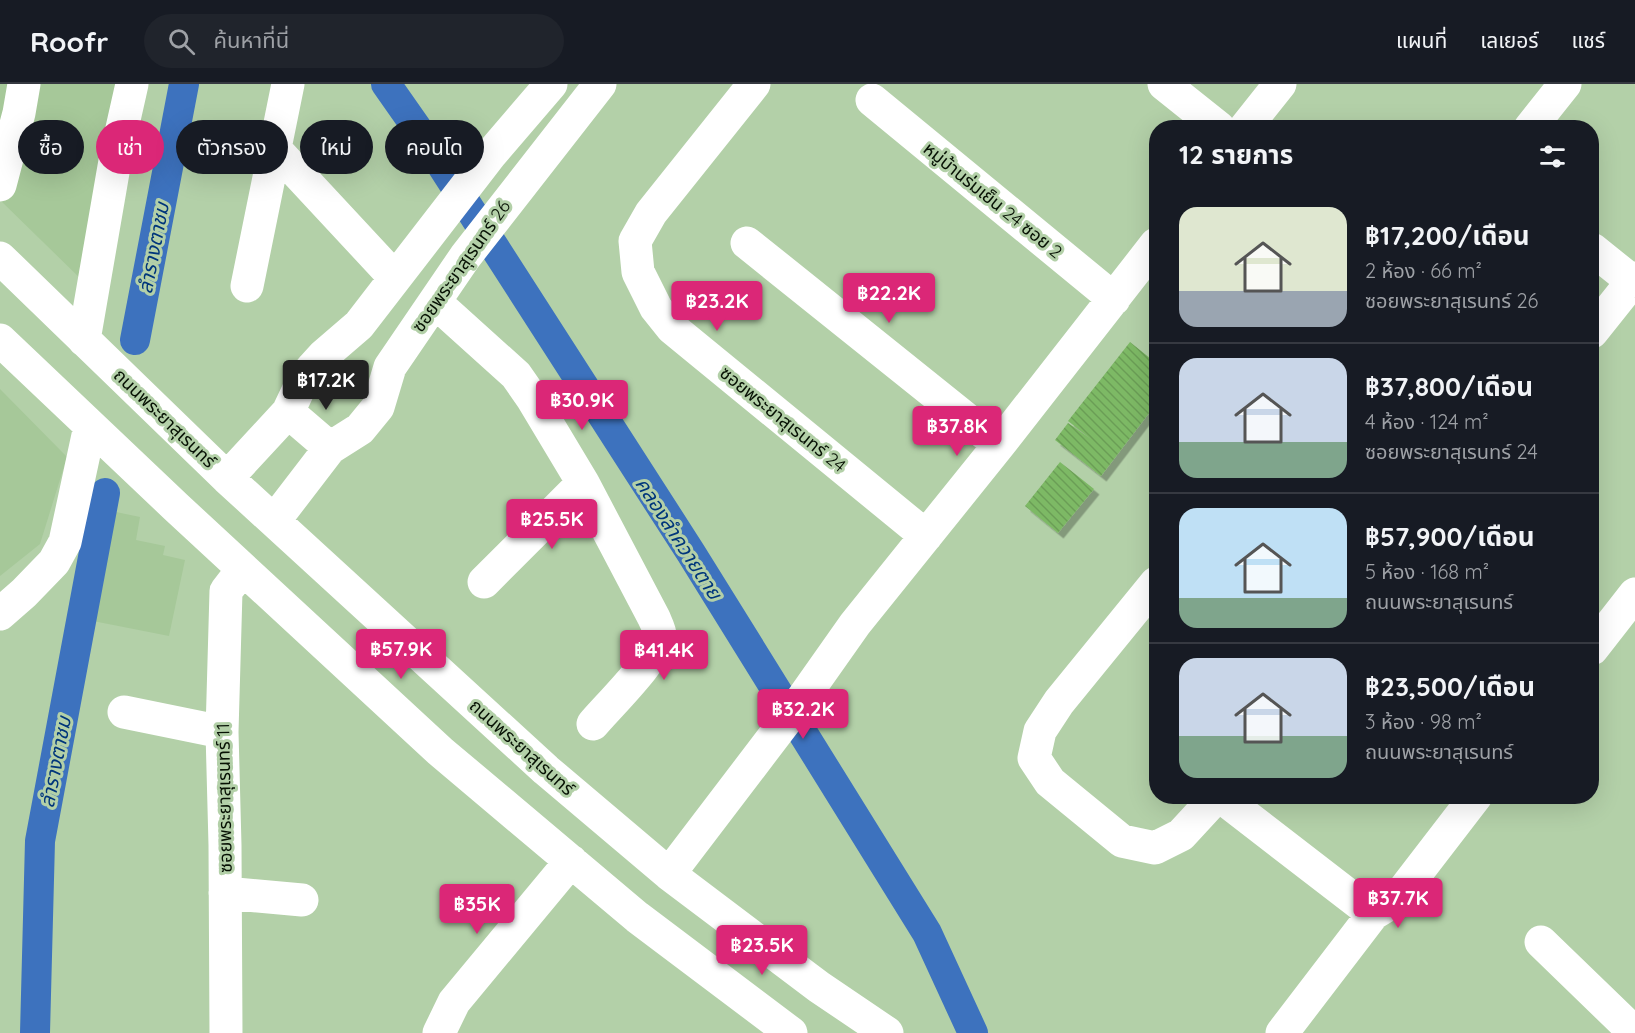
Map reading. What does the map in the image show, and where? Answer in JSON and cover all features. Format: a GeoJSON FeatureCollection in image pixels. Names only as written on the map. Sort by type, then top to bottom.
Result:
{"type":"FeatureCollection","features":[{"type":"Feature","properties":{"kind":"street"},"geometry":{"type":"LineString","coordinates":[[0,185],[19,113],[24,84]]}},
{"type":"Feature","properties":{"kind":"street"},"geometry":{"type":"LineString","coordinates":[[84,340],[116,154],[132,84]]}},
{"type":"Feature","properties":{"kind":"street"},"geometry":{"type":"LineString","coordinates":[[281,120],[288,84]]}},
{"type":"Feature","properties":{"kind":"street"},"geometry":{"type":"LineString","coordinates":[[228,478],[288,412],[304,378],[313,367],[359,325],[491,154],[551,84]]}},
{"type":"Feature","properties":{"kind":"street","name":"ซอยพระยาสุเรนทร์ 26"},"geometry":{"type":"LineString","coordinates":[[274,521],[330,448],[360,429],[378,407],[390,367],[465,257],[600,84]]}},
{"type":"Feature","properties":{"kind":"street","name":"ซอยพระยาสุเรนทร์ 24"},"geometry":{"type":"LineString","coordinates":[[754,84],[651,213],[635,241],[638,272],[656,308],[672,328],[926,536]]}},
{"type":"Feature","properties":{"kind":"street"},"geometry":{"type":"LineString","coordinates":[[1164,84],[1210,120]]}},
{"type":"Feature","properties":{"kind":"street"},"geometry":{"type":"LineString","coordinates":[[1251,120],[1280,84]]}},
{"type":"Feature","properties":{"kind":"street"},"geometry":{"type":"LineString","coordinates":[[1536,120],[1565,84]]}},
{"type":"Feature","properties":{"kind":"street","name":"หมู่บ้านร่มเย็น 24 ซอย 2"},"geometry":{"type":"LineString","coordinates":[[872,100],[1114,299]]}},
{"type":"Feature","properties":{"kind":"street"},"geometry":{"type":"LineString","coordinates":[[288,163],[396,278]]}},
{"type":"Feature","properties":{"kind":"street"},"geometry":{"type":"LineString","coordinates":[[248,286],[271,174]]}},
{"type":"Feature","properties":{"kind":"street"},"geometry":{"type":"LineString","coordinates":[[747,243],[999,445]]}},
{"type":"Feature","properties":{"kind":"street"},"geometry":{"type":"LineString","coordinates":[[669,874],[800,702],[855,624],[1149,253]]}},
{"type":"Feature","properties":{"kind":"street"},"geometry":{"type":"LineString","coordinates":[[1599,254],[1633,280],[1599,323]]}},
{"type":"Feature","properties":{"kind":"street","name":"ถนนพระยาสุเรนทร์"},"geometry":{"type":"LineString","coordinates":[[0,258],[228,478],[546,770],[669,874],[819,987],[887,1033]]}},
{"type":"Feature","properties":{"kind":"street"},"geometry":{"type":"LineString","coordinates":[[435,302],[516,375],[532,398],[583,483],[654,618],[660,634],[658,646],[650,659],[593,724]]}},
{"type":"Feature","properties":{"kind":"street"},"geometry":{"type":"LineString","coordinates":[[0,340],[441,752],[637,917],[791,1033]]}},
{"type":"Feature","properties":{"kind":"street"},"geometry":{"type":"LineString","coordinates":[[288,412],[330,448]]}},
{"type":"Feature","properties":{"kind":"street"},"geometry":{"type":"LineString","coordinates":[[0,614],[54,562],[65,542],[90,426]]}},
{"type":"Feature","properties":{"kind":"street"},"geometry":{"type":"LineString","coordinates":[[484,582],[583,483]]}},
{"type":"Feature","properties":{"kind":"street","name":"ซอยพระยาสุเรนทร์ 11"},"geometry":{"type":"LineString","coordinates":[[226,1033],[222,732],[226,591],[243,569]]}},
{"type":"Feature","properties":{"kind":"street"},"geometry":{"type":"LineString","coordinates":[[1149,592],[1059,702],[1040,731],[1034,758],[1050,782],[1122,841],[1155,848],[1181,835],[1211,804]]}},
{"type":"Feature","properties":{"kind":"street"},"geometry":{"type":"LineString","coordinates":[[1599,640],[1635,594]]}},
{"type":"Feature","properties":{"kind":"street"},"geometry":{"type":"LineString","coordinates":[[124,712],[222,732]]}},
{"type":"Feature","properties":{"kind":"street"},"geometry":{"type":"LineString","coordinates":[[1229,804],[1373,914]]}},
{"type":"Feature","properties":{"kind":"street"},"geometry":{"type":"LineString","coordinates":[[1282,1033],[1373,914],[1396,900],[1470,804]]}},
{"type":"Feature","properties":{"kind":"street"},"geometry":{"type":"LineString","coordinates":[[439,1033],[454,1002],[571,861]]}},
{"type":"Feature","properties":{"kind":"street"},"geometry":{"type":"LineString","coordinates":[[225,893],[302,900]]}},
{"type":"Feature","properties":{"kind":"street"},"geometry":{"type":"LineString","coordinates":[[1541,942],[1635,1033]]}},
{"type":"Feature","properties":{"kind":"shaded area"},"geometry":{"type":"Polygon","coordinates":[[[0,84],[124,84],[117,120],[96,120],[96,174],[106,174],[85,283],[0,200],[0,84]]]}},
{"type":"Feature","properties":{"kind":"shaded area"},"geometry":{"type":"Polygon","coordinates":[[[0,389],[67,457],[40,544],[0,576],[0,389]]]}},
{"type":"Feature","properties":{"kind":"shaded area"},"geometry":{"type":"Polygon","coordinates":[[[116,512],[140,517],[136,540],[165,546],[163,555],[185,560],[169,636],[93,621],[116,512]]]}},
{"type":"Feature","properties":{"kind":"building"},"geometry":{"type":"Polygon","coordinates":[[[1130,342],[1149,357],[1149,413],[1101,476],[1055,440],[1068,423],[1091,439],[1068,421],[1130,342]]]}},
{"type":"Feature","properties":{"kind":"building"},"geometry":{"type":"Polygon","coordinates":[[[1060,462],[1094,489],[1058,533],[1025,506],[1060,462]]]}},
{"type":"Feature","properties":{"kind":"waterway","name":"ลำรางตาชม"},"geometry":{"type":"LineString","coordinates":[[135,340],[184,84]]}},
{"type":"Feature","properties":{"kind":"waterway","name":"คลองลำควายตาย"},"geometry":{"type":"LineString","coordinates":[[386,84],[426,141],[691,553],[927,933],[973,1033]]}},
{"type":"Feature","properties":{"kind":"waterway","name":"ลำรางตาชม"},"geometry":{"type":"LineString","coordinates":[[35,1033],[40,841],[105,493]]}}]}
